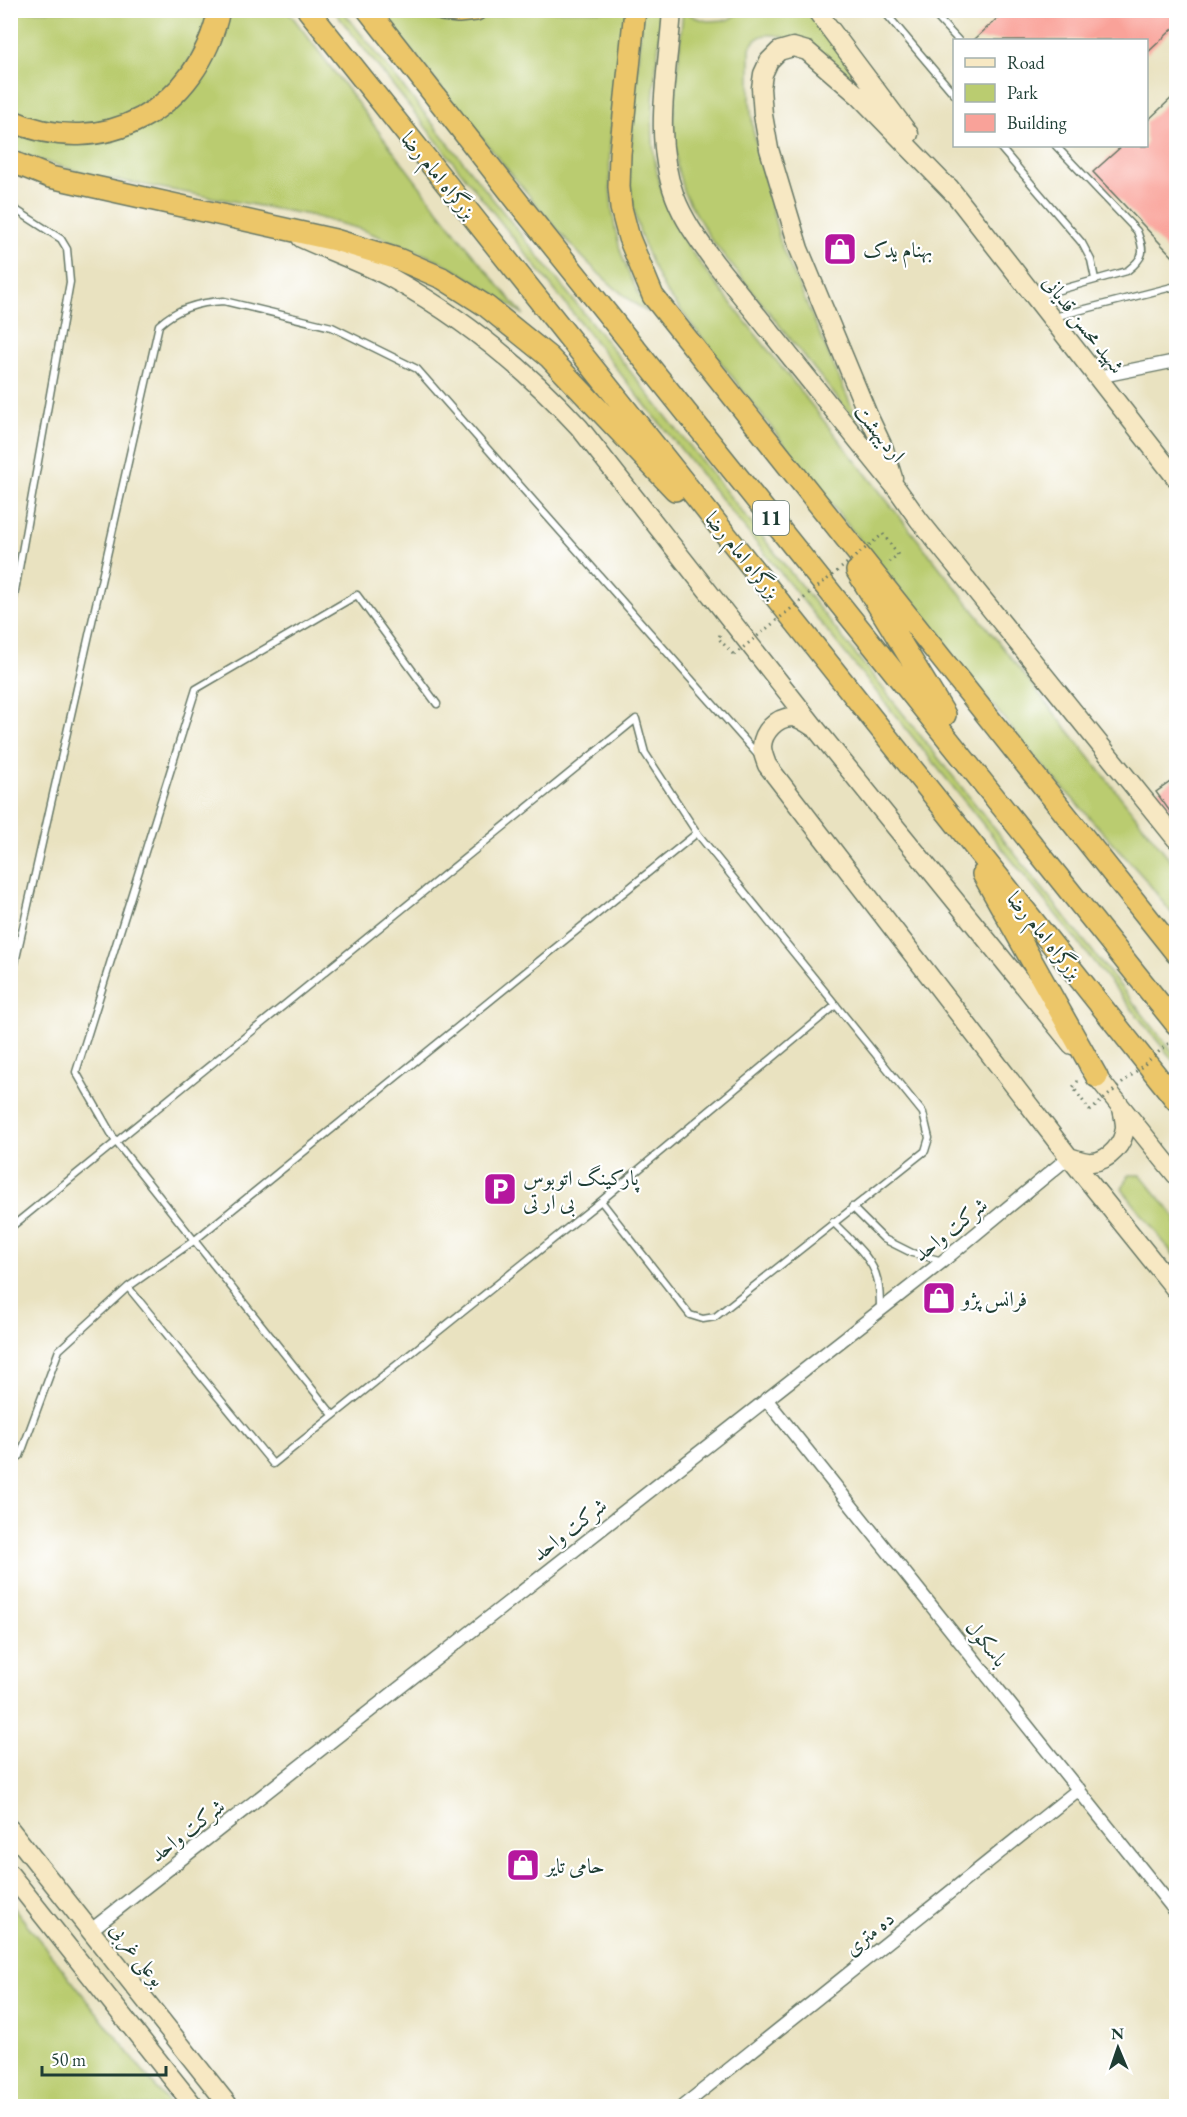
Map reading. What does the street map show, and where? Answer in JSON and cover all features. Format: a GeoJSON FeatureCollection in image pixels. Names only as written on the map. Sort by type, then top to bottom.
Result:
{"type":"FeatureCollection","features":[{"type":"Feature","properties":{"kind":"highway"},"geometry":{"type":"LineString","coordinates":[[10,120],[31,129],[59,134],[86,134],[112,130],[150,114],[181,89],[197,68],[213,34],[219,10]]}},
{"type":"Feature","properties":{"kind":"highway","name":"بزرگراه امام رضا"},"geometry":{"type":"LineString","coordinates":[[308,10],[1176,1100]]}},
{"type":"Feature","properties":{"kind":"highway","name":"11"},"geometry":{"type":"LineString","coordinates":[[368,10],[521,206],[991,790],[1176,1024]]}},
{"type":"Feature","properties":{"kind":"highway"},"geometry":{"type":"LineString","coordinates":[[442,10],[476,10]]}},
{"type":"Feature","properties":{"kind":"highway"},"geometry":{"type":"LineString","coordinates":[[635,10],[619,171],[621,208],[642,273],[660,306],[1176,952]]}},
{"type":"Feature","properties":{"kind":"highway"},"geometry":{"type":"LineString","coordinates":[[10,161],[50,177],[335,240],[398,259],[442,278],[486,306],[549,357],[778,599]]}},
{"type":"Feature","properties":{"kind":"highway"},"geometry":{"type":"LineString","coordinates":[[810,494],[991,790]]}},
{"type":"Feature","properties":{"kind":"highway"},"geometry":{"type":"LineString","coordinates":[[952,818],[1097,1077]]}},
{"type":"Feature","properties":{"kind":"main road","name":"اردیبهشت"},"geometry":{"type":"LineString","coordinates":[[672,10],[662,135],[669,180],[682,214],[715,263],[1176,838]]}},
{"type":"Feature","properties":{"kind":"main road"},"geometry":{"type":"LineString","coordinates":[[816,10],[956,196]]}},
{"type":"Feature","properties":{"kind":"main road"},"geometry":{"type":"LineString","coordinates":[[897,489],[884,449],[799,249],[769,149],[761,88],[763,74],[769,61],[779,51],[793,47],[807,51],[859,96],[956,196]]}},
{"type":"Feature","properties":{"kind":"main road","name":"شهید محسن قدیانی"},"geometry":{"type":"LineString","coordinates":[[956,196],[1176,478]]}},
{"type":"Feature","properties":{"kind":"main road"},"geometry":{"type":"LineString","coordinates":[[267,224],[390,278],[431,301],[513,362],[548,394],[579,427],[817,730],[1176,1175]]}},
{"type":"Feature","properties":{"kind":"main road"},"geometry":{"type":"LineString","coordinates":[[817,730],[793,717],[780,720],[764,737],[762,749],[767,765],[1069,1157],[1176,1290]]}},
{"type":"Feature","properties":{"kind":"main road"},"geometry":{"type":"LineString","coordinates":[[1069,1157],[1089,1163],[1103,1160],[1115,1150],[1122,1139],[1125,1127],[1122,1108]]}},
{"type":"Feature","properties":{"kind":"main road","name":"بوعلی غربی"},"geometry":{"type":"LineString","coordinates":[[10,1829],[229,2106]]}},
{"type":"Feature","properties":{"kind":"main road"},"geometry":{"type":"LineString","coordinates":[[10,1874],[194,2106]]}},
{"type":"Feature","properties":{"kind":"street"},"geometry":{"type":"LineString","coordinates":[[1096,377],[1176,361]]}},
{"type":"Feature","properties":{"kind":"street","name":"شرکت واحد"},"geometry":{"type":"LineString","coordinates":[[91,1930],[943,1261],[1069,1157]]}},
{"type":"Feature","properties":{"kind":"street","name":"باسکول"},"geometry":{"type":"LineString","coordinates":[[766,1399],[1176,1911]]}},
{"type":"Feature","properties":{"kind":"street","name":"ده متری"},"geometry":{"type":"LineString","coordinates":[[683,2106],[1079,1789]]}},
{"type":"Feature","properties":{"kind":"lane"},"geometry":{"type":"LineString","coordinates":[[883,10],[953,93]]}},
{"type":"Feature","properties":{"kind":"lane"},"geometry":{"type":"LineString","coordinates":[[930,10],[957,39]]}},
{"type":"Feature","properties":{"kind":"lane"},"geometry":{"type":"LineString","coordinates":[[1000,147],[1082,243],[1091,260],[1095,279]]}},
{"type":"Feature","properties":{"kind":"lane"},"geometry":{"type":"LineString","coordinates":[[1035,297],[1127,271],[1139,262],[1143,248],[1137,231],[1057,147]]}},
{"type":"Feature","properties":{"kind":"lane"},"geometry":{"type":"LineString","coordinates":[[10,206],[60,239],[67,249],[70,282],[10,619]]}},
{"type":"Feature","properties":{"kind":"lane"},"geometry":{"type":"LineString","coordinates":[[1050,318],[1176,286]]}},
{"type":"Feature","properties":{"kind":"lane"},"geometry":{"type":"LineString","coordinates":[[10,985],[159,325],[170,314],[208,302],[224,301],[332,327],[417,369],[767,765]]}},
{"type":"Feature","properties":{"kind":"lane"},"geometry":{"type":"LineString","coordinates":[[333,1415],[116,1142],[76,1072],[196,689],[357,596],[437,704]]}},
{"type":"Feature","properties":{"kind":"lane"},"geometry":{"type":"LineString","coordinates":[[10,1228],[636,719],[645,753],[697,834],[923,1113],[929,1138],[925,1150],[715,1317],[703,1319],[690,1315],[601,1202]]}},
{"type":"Feature","properties":{"kind":"lane"},"geometry":{"type":"LineString","coordinates":[[10,1462],[20,1456],[59,1350],[128,1287],[195,1240],[697,834]]}},
{"type":"Feature","properties":{"kind":"lane"},"geometry":{"type":"LineString","coordinates":[[128,1287],[273,1464],[601,1202],[836,1005]]}},
{"type":"Feature","properties":{"kind":"lane"},"geometry":{"type":"LineString","coordinates":[[852,1207],[884,1239],[912,1253],[943,1261]]}},
{"type":"Feature","properties":{"kind":"lane"},"geometry":{"type":"LineString","coordinates":[[833,1222],[862,1251],[872,1265],[879,1282],[880,1310]]}},
{"type":"Feature","properties":{"kind":"path"},"geometry":{"type":"LineString","coordinates":[[718,638],[734,655],[882,534],[898,555],[887,563]]}},
{"type":"Feature","properties":{"kind":"path"},"geometry":{"type":"LineString","coordinates":[[1073,1087],[1090,1111],[1176,1037]]}},
{"type":"Feature","properties":{"kind":"green space"},"geometry":{"type":"Polygon","coordinates":[[[683,10],[707,21],[728,20],[741,11],[809,11],[889,118],[842,74],[798,44],[778,36],[761,36],[750,48],[750,101],[753,130],[781,245],[861,428],[710,238],[684,193],[677,167],[673,120],[683,10]]]}},
{"type":"Feature","properties":{"kind":"green space"},"geometry":{"type":"Polygon","coordinates":[[[11,11],[211,11],[206,31],[176,83],[132,114],[92,126],[56,125],[11,111],[11,11]]]}},
{"type":"Feature","properties":{"kind":"green space"},"geometry":{"type":"Polygon","coordinates":[[[226,11],[288,11],[433,203],[524,315],[478,283],[438,260],[360,229],[309,215],[95,176],[32,158],[11,149],[10,128],[148,123],[226,11]]]}},
{"type":"Feature","properties":{"kind":"green space"},"geometry":{"type":"Polygon","coordinates":[[[334,11],[343,11],[1176,1056],[1176,1064],[642,401],[334,11]]]}},
{"type":"Feature","properties":{"kind":"green space"},"geometry":{"type":"Polygon","coordinates":[[[379,11],[408,11],[449,20],[482,19],[520,11],[627,11],[611,130],[610,190],[620,249],[647,312],[609,283],[558,231],[379,11]]]}},
{"type":"Feature","properties":{"kind":"green space"},"geometry":{"type":"Polygon","coordinates":[[[642,11],[662,11],[652,120],[653,146],[664,199],[684,240],[712,279],[1176,867],[1176,919],[1146,880],[1033,755],[829,502],[665,290],[640,233],[630,186],[629,170],[642,11]]]}},
{"type":"Feature","properties":{"kind":"green space"},"geometry":{"type":"Polygon","coordinates":[[[1129,1175],[1141,1175],[1176,1218],[1176,1258],[1122,1189],[1129,1175]]]}},
{"type":"Feature","properties":{"kind":"green space"},"geometry":{"type":"Polygon","coordinates":[[[11,1904],[171,2106],[11,2106],[11,1904]]]}},
{"type":"Feature","properties":{"kind":"building"},"geometry":{"type":"Polygon","coordinates":[[[1006,10],[1176,10],[1176,26],[1148,52],[1148,39],[975,39],[1006,10]]]}},
{"type":"Feature","properties":{"kind":"building"},"geometry":{"type":"Polygon","coordinates":[[[1176,94],[1176,260],[1093,172],[1121,147],[1148,147],[1148,120],[1176,94]]]}},
{"type":"Feature","properties":{"kind":"building"},"geometry":{"type":"Polygon","coordinates":[[[1176,778],[1176,820],[1156,792],[1176,778]]]}},
{"type":"Feature","properties":{"kind":"place","name":"بهنام یدک"},"geometry":{"type":"Point","coordinates":[840,249]}},
{"type":"Feature","properties":{"kind":"place","name":"پارکینگ اتوبوس بی ار تی"},"geometry":{"type":"Point","coordinates":[500,1189]}},
{"type":"Feature","properties":{"kind":"place","name":"فرانس پژو"},"geometry":{"type":"Point","coordinates":[939,1298]}},
{"type":"Feature","properties":{"kind":"place","name":"حامی تایر"},"geometry":{"type":"Point","coordinates":[523,1865]}}]}
